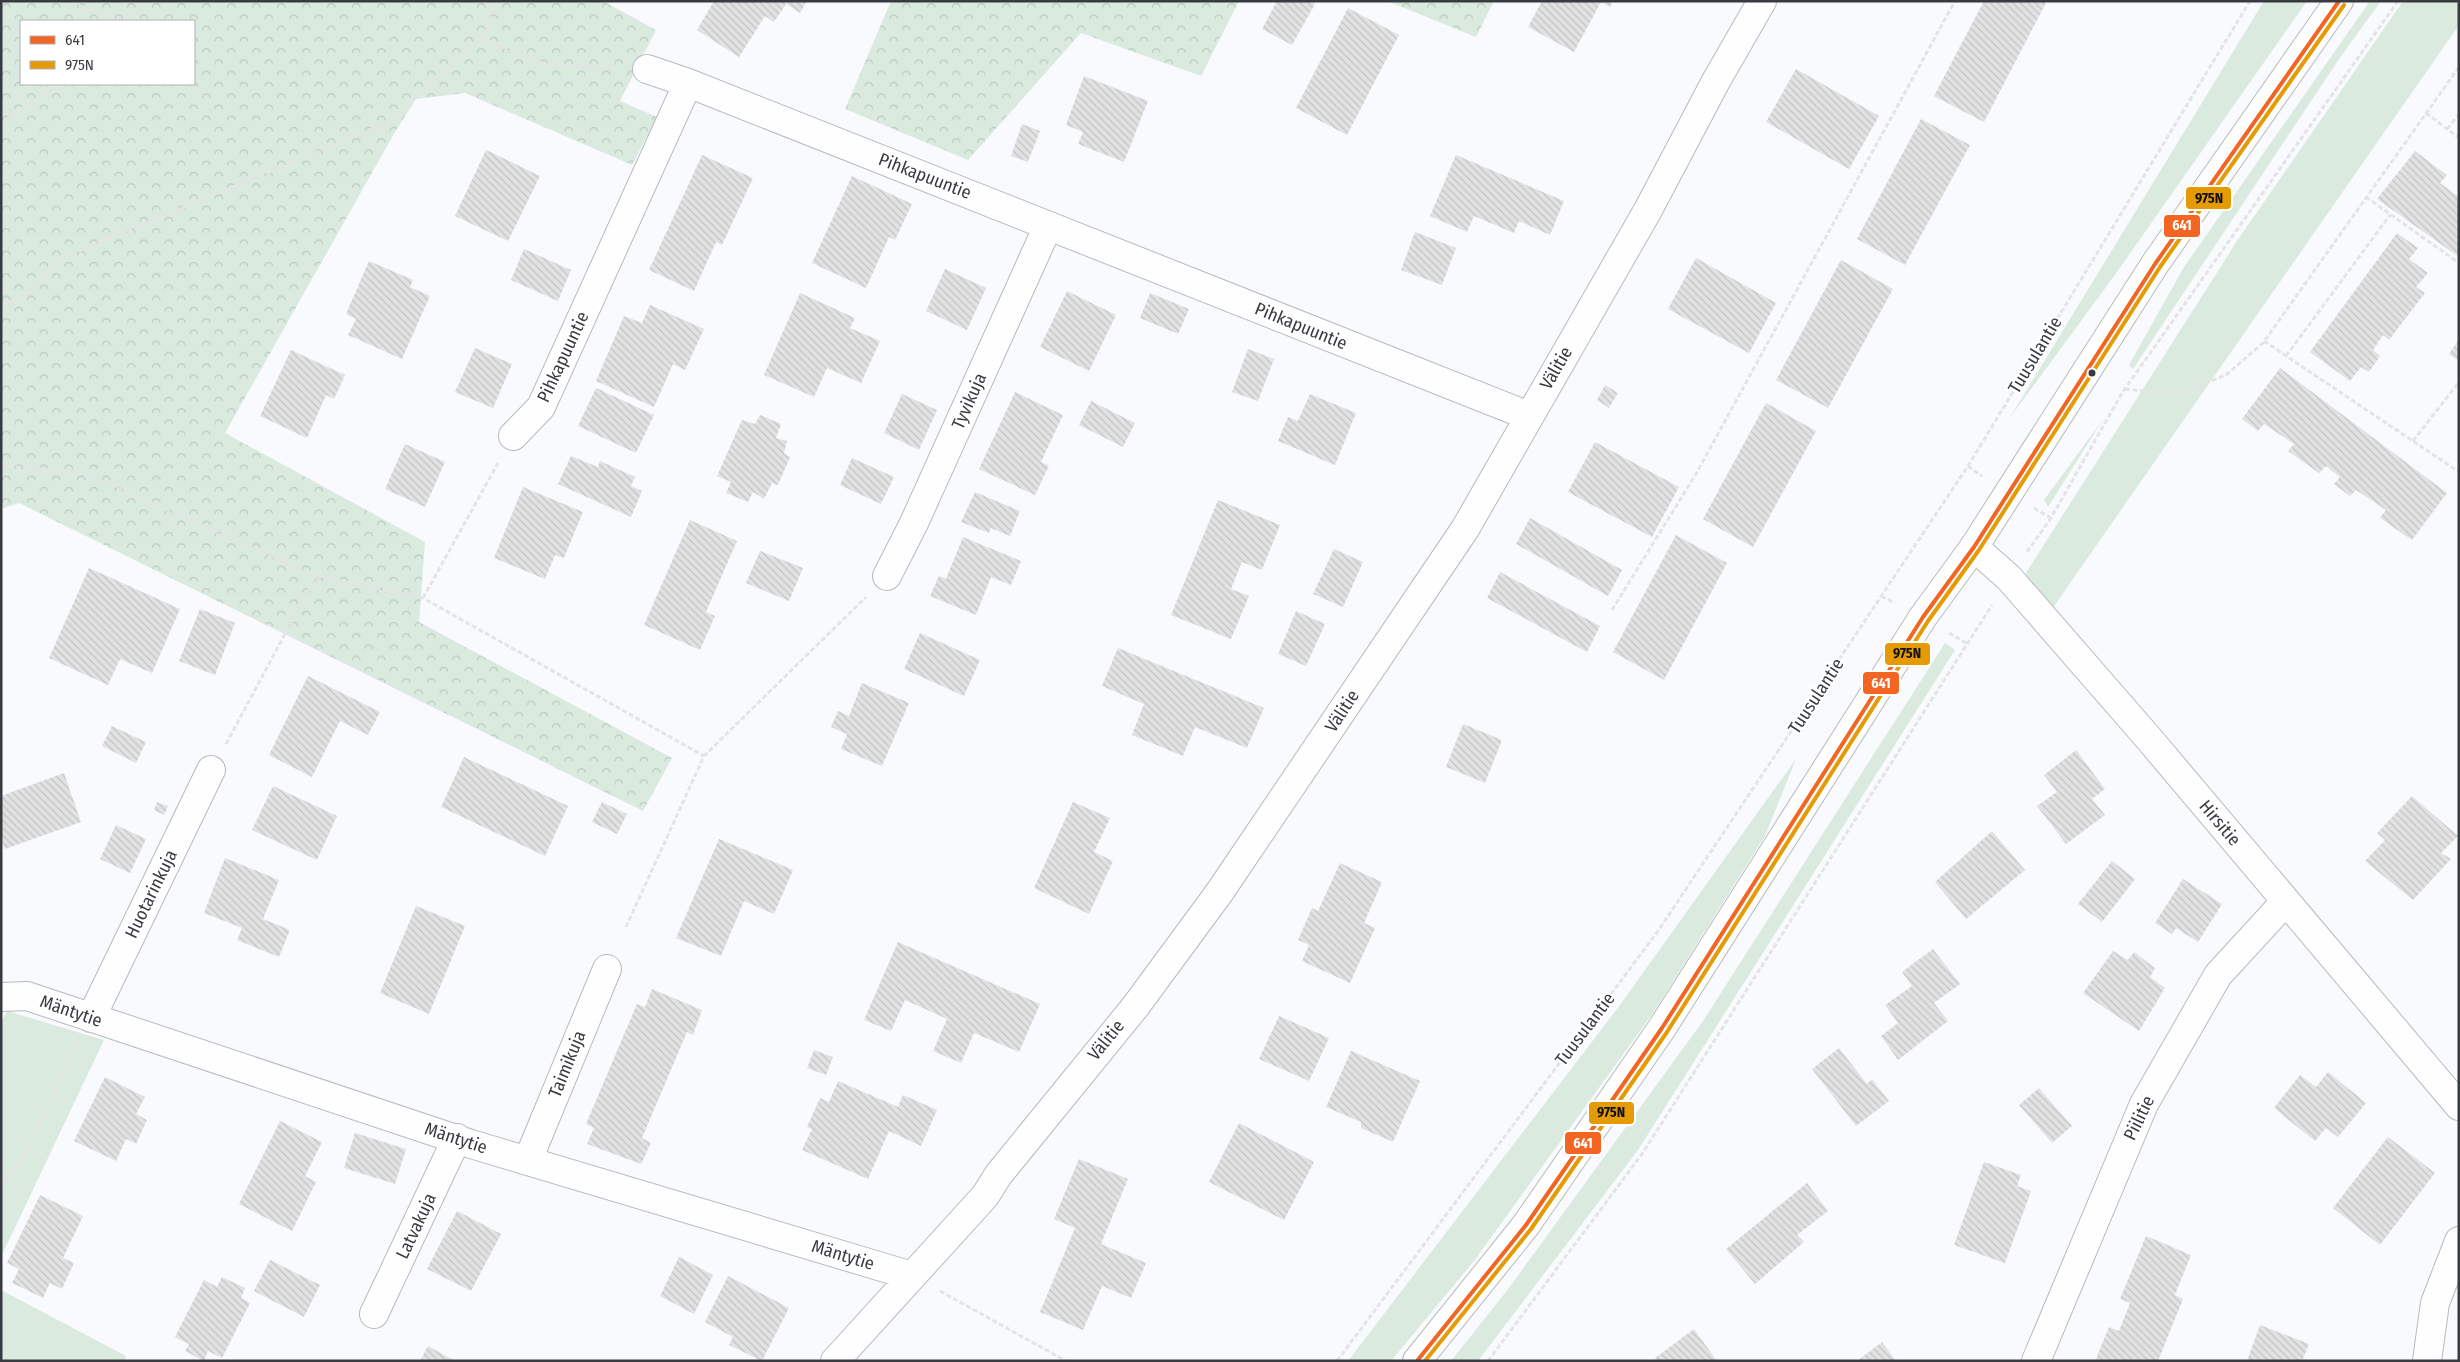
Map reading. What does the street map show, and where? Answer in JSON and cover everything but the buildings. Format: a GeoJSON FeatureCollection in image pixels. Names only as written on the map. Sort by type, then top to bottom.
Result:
{"type":"FeatureCollection","features":[{"type":"Feature","properties":{"kind":"street","name":"Välitie"},"geometry":{"type":"LineString","coordinates":[[834,1361],[985,1196],[1006,1166],[1135,1007],[1219,893],[1465,529],[1648,210],[1716,82],[1762,1]]}},
{"type":"Feature","properties":{"kind":"street"},"geometry":{"type":"LineString","coordinates":[[1417,1361],[1526,1225],[1662,1028],[1923,617],[1974,547],[2154,264],[2338,1]]}},
{"type":"Feature","properties":{"kind":"street"},"geometry":{"type":"LineString","coordinates":[[647,70],[688,83]]}},
{"type":"Feature","properties":{"kind":"street","name":"Pihkapuuntie"},"geometry":{"type":"LineString","coordinates":[[513,436],[541,407],[688,83],[1529,416]]}},
{"type":"Feature","properties":{"kind":"street","name":"Tyvikuja"},"geometry":{"type":"LineString","coordinates":[[887,576],[914,522],[1048,226]]}},
{"type":"Feature","properties":{"kind":"street","name":"Hirsitie"},"geometry":{"type":"LineString","coordinates":[[1974,547],[2009,578],[2150,740],[2459,1106]]}},
{"type":"Feature","properties":{"kind":"street","name":"Huotarinkuja"},"geometry":{"type":"LineString","coordinates":[[91,1018],[211,770]]}},
{"type":"Feature","properties":{"kind":"street","name":"Piilitie"},"geometry":{"type":"LineString","coordinates":[[2036,1361],[2144,1104],[2218,975],[2285,902]]}},
{"type":"Feature","properties":{"kind":"street","name":"Taimikuja"},"geometry":{"type":"LineString","coordinates":[[528,1160],[607,969]]}},
{"type":"Feature","properties":{"kind":"street","name":"Mäntytie"},"geometry":{"type":"LineString","coordinates":[[1,998],[27,996],[457,1138],[912,1276]]}},
{"type":"Feature","properties":{"kind":"street","name":"Latvakuja"},"geometry":{"type":"LineString","coordinates":[[374,1314],[457,1138]]}},
{"type":"Feature","properties":{"kind":"street"},"geometry":{"type":"LineString","coordinates":[[2427,1361],[2435,1303],[2459,1241]]}},
{"type":"Feature","properties":{"kind":"path"},"geometry":{"type":"LineString","coordinates":[[76,1],[83,7],[123,20]]}},
{"type":"Feature","properties":{"kind":"path"},"geometry":{"type":"LineString","coordinates":[[127,20],[146,1]]}},
{"type":"Feature","properties":{"kind":"path"},"geometry":{"type":"LineString","coordinates":[[1,306],[26,296],[62,258],[387,123],[482,38],[494,12],[492,1]]}},
{"type":"Feature","properties":{"kind":"path"},"geometry":{"type":"LineString","coordinates":[[1612,610],[1696,474],[1956,1]]}},
{"type":"Feature","properties":{"kind":"path","name":"Tuusulantie"},"geometry":{"type":"LineString","coordinates":[[1336,1361],[1664,923],[1968,466],[2250,1]]}},
{"type":"Feature","properties":{"kind":"path"},"geometry":{"type":"LineString","coordinates":[[1488,1361],[1642,1154],[2009,578],[2051,518],[2125,389],[2398,1]]}},
{"type":"Feature","properties":{"kind":"path"},"geometry":{"type":"LineString","coordinates":[[482,38],[543,64],[647,70]]}},
{"type":"Feature","properties":{"kind":"path"},"geometry":{"type":"LineString","coordinates":[[2125,389],[2176,395],[2226,375],[2264,341],[2459,67]]}},
{"type":"Feature","properties":{"kind":"path"},"geometry":{"type":"LineString","coordinates":[[1,124],[56,85]]}},
{"type":"Feature","properties":{"kind":"path"},"geometry":{"type":"LineString","coordinates":[[2426,113],[2459,138]]}},
{"type":"Feature","properties":{"kind":"path"},"geometry":{"type":"LineString","coordinates":[[2447,129],[2459,114]]}},
{"type":"Feature","properties":{"kind":"path"},"geometry":{"type":"LineString","coordinates":[[2366,198],[2459,264]]}},
{"type":"Feature","properties":{"kind":"path"},"geometry":{"type":"LineString","coordinates":[[2286,356],[2390,215]]}},
{"type":"Feature","properties":{"kind":"path"},"geometry":{"type":"LineString","coordinates":[[2264,341],[2459,472]]}},
{"type":"Feature","properties":{"kind":"path"},"geometry":{"type":"LineString","coordinates":[[2412,441],[2459,382]]}},
{"type":"Feature","properties":{"kind":"path"},"geometry":{"type":"LineString","coordinates":[[422,598],[513,436]]}},
{"type":"Feature","properties":{"kind":"path"},"geometry":{"type":"LineString","coordinates":[[1,466],[84,473],[316,576],[422,598],[704,756]]}},
{"type":"Feature","properties":{"kind":"path"},"geometry":{"type":"LineString","coordinates":[[211,770],[316,576]]}},
{"type":"Feature","properties":{"kind":"path"},"geometry":{"type":"LineString","coordinates":[[626,927],[704,756],[887,576]]}},
{"type":"Feature","properties":{"kind":"path"},"geometry":{"type":"LineString","coordinates":[[1,1186],[27,1151],[91,1018]]}},
{"type":"Feature","properties":{"kind":"path"},"geometry":{"type":"LineString","coordinates":[[912,1276],[1066,1361]]}},
{"type":"Feature","properties":{"kind":"green space"},"geometry":{"type":"Polygon","coordinates":[[[1,1],[603,1],[656,30],[620,101],[657,117],[632,165],[465,93],[416,99],[395,132],[225,433],[425,542],[419,622],[672,758],[643,811],[19,503],[1,509],[1,1]]]}},
{"type":"Feature","properties":{"kind":"green space"},"geometry":{"type":"Polygon","coordinates":[[[891,1],[1239,1],[1201,76],[1081,33],[968,160],[845,109],[891,1]]]}},
{"type":"Feature","properties":{"kind":"green space"},"geometry":{"type":"Polygon","coordinates":[[[1387,1],[1494,1],[1476,37],[1387,1]]]}},
{"type":"Feature","properties":{"kind":"green space"},"geometry":{"type":"Polygon","coordinates":[[[2264,1],[2307,1],[2117,272],[2009,419],[2264,1]]]}},
{"type":"Feature","properties":{"kind":"green space"},"geometry":{"type":"Polygon","coordinates":[[[2370,1],[2381,1],[2339,59],[2133,369],[2129,365],[2184,267],[2370,1]]]}},
{"type":"Feature","properties":{"kind":"green space"},"geometry":{"type":"Polygon","coordinates":[[[2403,1],[2459,1],[2459,25],[2052,609],[2027,583],[2026,573],[2237,241],[2403,1]]]}},
{"type":"Feature","properties":{"kind":"green space"},"geometry":{"type":"Polygon","coordinates":[[[2104,418],[2048,507],[2044,500],[2104,418]]]}},
{"type":"Feature","properties":{"kind":"green space"},"geometry":{"type":"Polygon","coordinates":[[[1945,643],[1955,650],[1638,1150],[1478,1361],[1451,1361],[1509,1288],[1703,1021],[1945,643]]]}},
{"type":"Feature","properties":{"kind":"green space"},"geometry":{"type":"Polygon","coordinates":[[[1796,759],[1765,836],[1653,1013],[1474,1261],[1391,1361],[1348,1361],[1620,1005],[1796,759]]]}},
{"type":"Feature","properties":{"kind":"green space"},"geometry":{"type":"Polygon","coordinates":[[[7,1011],[104,1040],[1,1257],[1,1023],[7,1011]]]}},
{"type":"Feature","properties":{"kind":"green space"},"geometry":{"type":"Polygon","coordinates":[[[1,1290],[126,1356],[124,1361],[1,1361],[1,1290]]]}},
{"type":"Feature","properties":{"kind":"transit line","name":"641"},"geometry":{"type":"LineString","coordinates":[[1417,1361],[1526,1225],[1662,1028],[1923,617],[1974,547],[2155,264],[2339,1]]}},
{"type":"Feature","properties":{"kind":"transit line","name":"975N"},"geometry":{"type":"LineString","coordinates":[[1425,1361],[1531,1229],[1667,1032],[1928,621],[1979,550],[2160,267],[2344,5]]}}]}
